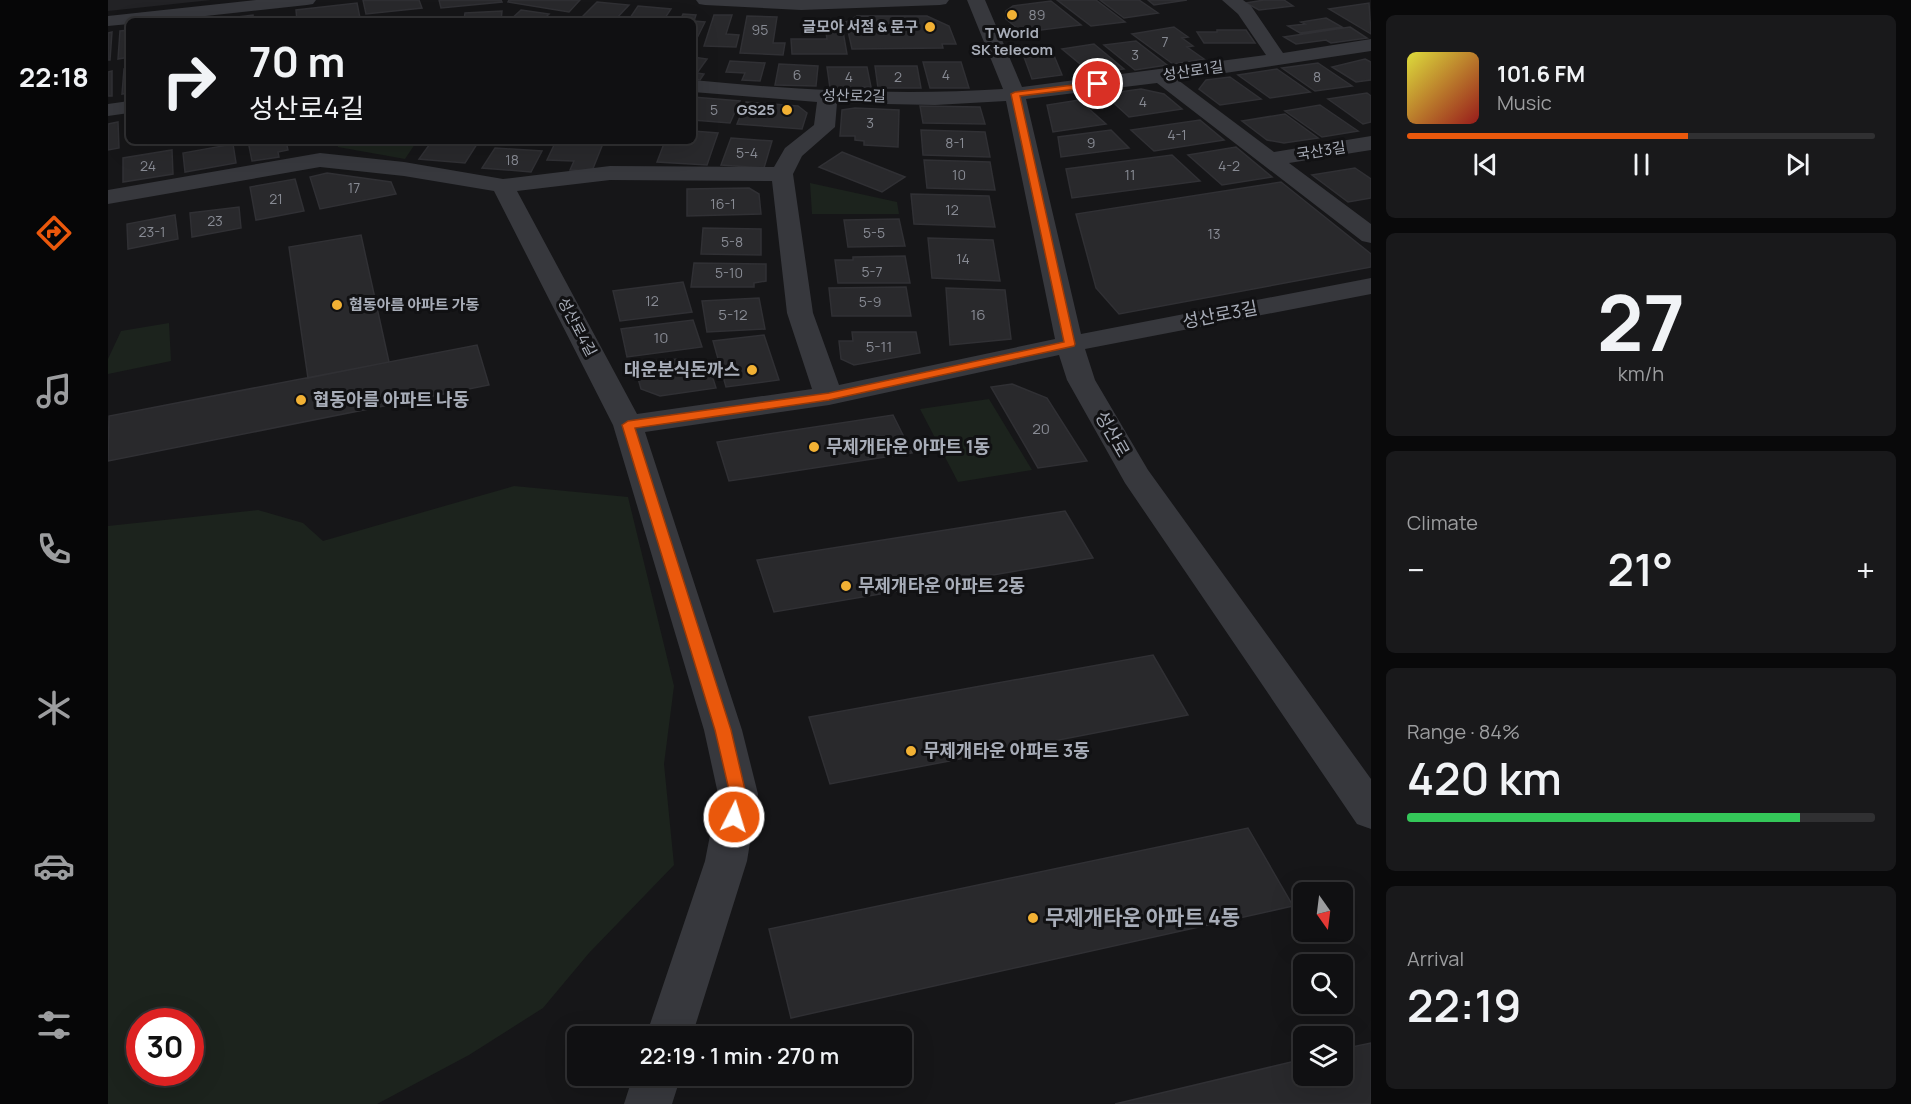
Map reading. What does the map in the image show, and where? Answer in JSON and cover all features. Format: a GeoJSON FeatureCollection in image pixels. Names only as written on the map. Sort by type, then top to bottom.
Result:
{"type":"FeatureCollection","features":[{"type":"Feature","properties":{"kind":"street"},"geometry":{"type":"LineString","coordinates":[[170,18],[274,13],[307,0]]}},
{"type":"Feature","properties":{"kind":"street"},"geometry":{"type":"LineString","coordinates":[[705,0],[801,5],[940,0]]}},
{"type":"Feature","properties":{"kind":"street","name":"성산로"},"geometry":{"type":"LineString","coordinates":[[976,0],[1015,94],[1070,344],[1081,380],[1136,476],[1371,811]]}},
{"type":"Feature","properties":{"kind":"street"},"geometry":{"type":"LineString","coordinates":[[1231,0],[1245,10],[1278,59]]}},
{"type":"Feature","properties":{"kind":"street"},"geometry":{"type":"LineString","coordinates":[[108,21],[126,20]]}},
{"type":"Feature","properties":{"kind":"street","name":"성산로1길"},"geometry":{"type":"LineString","coordinates":[[1015,94],[1160,76],[1371,45]]}},
{"type":"Feature","properties":{"kind":"street"},"geometry":{"type":"LineString","coordinates":[[1160,76],[1371,236]]}},
{"type":"Feature","properties":{"kind":"street","name":"성산로2길"},"geometry":{"type":"LineString","coordinates":[[696,86],[828,96],[970,97],[1015,94]]}},
{"type":"Feature","properties":{"kind":"street"},"geometry":{"type":"LineString","coordinates":[[828,96],[824,127],[792,153],[782,174],[800,313],[829,396]]}},
{"type":"Feature","properties":{"kind":"street"},"geometry":{"type":"LineString","coordinates":[[108,110],[126,107]]}},
{"type":"Feature","properties":{"kind":"street","name":"국산3길"},"geometry":{"type":"LineString","coordinates":[[1272,159],[1371,142]]}},
{"type":"Feature","properties":{"kind":"street"},"geometry":{"type":"LineString","coordinates":[[108,197],[317,150],[404,169],[503,186],[610,173],[782,174]]}},
{"type":"Feature","properties":{"kind":"street","name":"성산로4길"},"geometry":{"type":"LineString","coordinates":[[503,186],[628,425],[723,730],[738,794],[726,861],[672,1026]]}},
{"type":"Feature","properties":{"kind":"street","name":"성산로3길"},"geometry":{"type":"LineString","coordinates":[[1070,344],[1371,286]]}},
{"type":"Feature","properties":{"kind":"street"},"geometry":{"type":"LineString","coordinates":[[628,425],[829,396],[1070,344]]}},
{"type":"Feature","properties":{"kind":"street"},"geometry":{"type":"LineString","coordinates":[[648,1104],[654,1086]]}},
{"type":"Feature","properties":{"kind":"shaded area"},"geometry":{"type":"Polygon","coordinates":[[[108,0],[211,0],[108,11],[108,0]]]}},
{"type":"Feature","properties":{"kind":"shaded area"},"geometry":{"type":"Polygon","coordinates":[[[337,144],[415,144],[405,159],[338,147],[337,144]]]}},
{"type":"Feature","properties":{"kind":"shaded area"},"geometry":{"type":"Polygon","coordinates":[[[810,183],[897,202],[899,214],[812,214],[810,183]]]}},
{"type":"Feature","properties":{"kind":"shaded area"},"geometry":{"type":"Polygon","coordinates":[[[169,323],[171,361],[108,374],[108,359],[121,331],[169,323]]]}},
{"type":"Feature","properties":{"kind":"shaded area"},"geometry":{"type":"Polygon","coordinates":[[[989,399],[1032,470],[958,482],[920,409],[989,399]]]}},
{"type":"Feature","properties":{"kind":"shaded area"},"geometry":{"type":"Polygon","coordinates":[[[514,486],[628,497],[674,686],[664,764],[674,865],[589,953],[543,1008],[469,1055],[377,1104],[108,1104],[108,526],[258,510],[303,523],[323,541],[514,486]]]}},
{"type":"Feature","properties":{"kind":"building"},"geometry":{"type":"Polygon","coordinates":[[[363,0],[419,0],[422,8],[366,14],[363,0]]]}},
{"type":"Feature","properties":{"kind":"building"},"geometry":{"type":"Polygon","coordinates":[[[439,0],[501,0],[502,2],[441,8],[439,0]]]}},
{"type":"Feature","properties":{"kind":"building"},"geometry":{"type":"Polygon","coordinates":[[[509,0],[580,0],[569,12],[508,2],[509,0]]]}},
{"type":"Feature","properties":{"kind":"building"},"geometry":{"type":"Polygon","coordinates":[[[1057,0],[1096,0],[1125,22],[1091,26],[1057,0]]]}},
{"type":"Feature","properties":{"kind":"building"},"geometry":{"type":"Polygon","coordinates":[[[1100,0],[1139,0],[1158,13],[1124,18],[1100,0]]]}},
{"type":"Feature","properties":{"kind":"building"},"geometry":{"type":"Polygon","coordinates":[[[1148,0],[1187,0],[1154,5],[1148,0]]]}},
{"type":"Feature","properties":{"kind":"building"},"geometry":{"type":"Polygon","coordinates":[[[1284,0],[1293,6],[1259,10],[1246,3],[1284,0]]]}},
{"type":"Feature","properties":{"kind":"building"},"geometry":{"type":"Polygon","coordinates":[[[1051,1],[1081,25],[1017,33],[1013,30],[1018,29],[1006,19],[1006,11],[1013,6],[1051,1]]]}},
{"type":"Feature","properties":{"kind":"building"},"geometry":{"type":"Polygon","coordinates":[[[597,2],[629,5],[617,18],[581,18],[597,2]]]}},
{"type":"Feature","properties":{"kind":"building"},"geometry":{"type":"Polygon","coordinates":[[[357,3],[360,18],[297,18],[296,10],[357,3]]]}},
{"type":"Feature","properties":{"kind":"building"},"geometry":{"type":"Polygon","coordinates":[[[1369,3],[1371,34],[1329,9],[1369,3]]]}},
{"type":"Feature","properties":{"kind":"building"},"geometry":{"type":"Polygon","coordinates":[[[638,6],[671,9],[665,18],[630,18],[638,6]]]}},
{"type":"Feature","properties":{"kind":"building"},"geometry":{"type":"Polygon","coordinates":[[[521,10],[549,14],[545,18],[512,18],[521,10]]]}},
{"type":"Feature","properties":{"kind":"building"},"geometry":{"type":"Polygon","coordinates":[[[502,11],[501,18],[464,18],[465,13],[502,11]]]}},
{"type":"Feature","properties":{"kind":"building"},"geometry":{"type":"Polygon","coordinates":[[[683,14],[696,15],[695,18],[681,18],[683,14]]]}},
{"type":"Feature","properties":{"kind":"building"},"geometry":{"type":"Polygon","coordinates":[[[253,15],[254,18],[229,18],[253,15]]]}},
{"type":"Feature","properties":{"kind":"building"},"geometry":{"type":"Polygon","coordinates":[[[714,15],[732,15],[726,34],[739,35],[736,47],[704,46],[714,15]]]}},
{"type":"Feature","properties":{"kind":"building"},"geometry":{"type":"Polygon","coordinates":[[[747,16],[777,17],[773,43],[785,43],[783,55],[740,53],[747,16]]]}},
{"type":"Feature","properties":{"kind":"building"},"geometry":{"type":"Polygon","coordinates":[[[857,16],[927,16],[949,26],[956,44],[942,44],[943,48],[852,49],[846,22],[857,16]]]}},
{"type":"Feature","properties":{"kind":"building"},"geometry":{"type":"Polygon","coordinates":[[[1326,18],[1342,27],[1300,33],[1288,26],[1305,24],[1301,22],[1326,18]]]}},
{"type":"Feature","properties":{"kind":"building"},"geometry":{"type":"Polygon","coordinates":[[[824,19],[841,20],[847,54],[792,54],[791,39],[827,39],[824,19]]]}},
{"type":"Feature","properties":{"kind":"building"},"geometry":{"type":"Polygon","coordinates":[[[696,21],[705,22],[696,40],[696,21]]]}},
{"type":"Feature","properties":{"kind":"building"},"geometry":{"type":"Polygon","coordinates":[[[1174,27],[1188,37],[1182,38],[1193,46],[1187,47],[1204,59],[1173,64],[1132,34],[1174,27]]]}},
{"type":"Feature","properties":{"kind":"building"},"geometry":{"type":"Polygon","coordinates":[[[1350,27],[1367,38],[1331,43],[1326,40],[1296,44],[1284,37],[1350,27]]]}},
{"type":"Feature","properties":{"kind":"building"},"geometry":{"type":"Polygon","coordinates":[[[126,30],[126,58],[118,59],[120,31],[126,30]]]}},
{"type":"Feature","properties":{"kind":"building"},"geometry":{"type":"Polygon","coordinates":[[[1217,30],[1246,30],[1255,43],[1204,43],[1197,32],[1217,32],[1217,30]]]}},
{"type":"Feature","properties":{"kind":"building"},"geometry":{"type":"Polygon","coordinates":[[[112,32],[110,60],[108,60],[108,33],[112,32]]]}},
{"type":"Feature","properties":{"kind":"building"},"geometry":{"type":"Polygon","coordinates":[[[1136,41],[1167,65],[1135,70],[1104,45],[1136,41]]]}},
{"type":"Feature","properties":{"kind":"building"},"geometry":{"type":"Polygon","coordinates":[[[1094,44],[1124,69],[1091,73],[1062,49],[1094,44]]]}},
{"type":"Feature","properties":{"kind":"building"},"geometry":{"type":"Polygon","coordinates":[[[1020,46],[1050,46],[1062,75],[1032,79],[1020,46]]]}},
{"type":"Feature","properties":{"kind":"building"},"geometry":{"type":"Polygon","coordinates":[[[696,57],[707,59],[697,73],[704,74],[700,80],[696,79],[696,57]]]}},
{"type":"Feature","properties":{"kind":"building"},"geometry":{"type":"Polygon","coordinates":[[[1365,59],[1371,62],[1371,80],[1356,82],[1332,67],[1365,59]]]}},
{"type":"Feature","properties":{"kind":"building"},"geometry":{"type":"Polygon","coordinates":[[[730,61],[765,63],[760,81],[742,80],[745,73],[726,72],[730,61]]]}},
{"type":"Feature","properties":{"kind":"building"},"geometry":{"type":"Polygon","coordinates":[[[923,62],[961,62],[969,88],[930,88],[923,62]]]}},
{"type":"Feature","properties":{"kind":"building"},"geometry":{"type":"Polygon","coordinates":[[[1318,63],[1352,86],[1315,91],[1282,68],[1318,63]]]}},
{"type":"Feature","properties":{"kind":"building"},"geometry":{"type":"Polygon","coordinates":[[[779,64],[818,66],[816,86],[775,85],[779,64]]]}},
{"type":"Feature","properties":{"kind":"building"},"geometry":{"type":"Polygon","coordinates":[[[875,66],[917,66],[921,88],[878,88],[875,66]]]}},
{"type":"Feature","properties":{"kind":"building"},"geometry":{"type":"Polygon","coordinates":[[[827,67],[867,67],[871,87],[830,88],[827,67]]]}},
{"type":"Feature","properties":{"kind":"building"},"geometry":{"type":"Polygon","coordinates":[[[124,69],[126,69],[126,93],[122,94],[124,69]]]}},
{"type":"Feature","properties":{"kind":"building"},"geometry":{"type":"Polygon","coordinates":[[[1277,69],[1310,92],[1270,98],[1238,75],[1277,69]]]}},
{"type":"Feature","properties":{"kind":"building"},"geometry":{"type":"Polygon","coordinates":[[[112,71],[112,96],[108,96],[108,72],[112,71]]]}},
{"type":"Feature","properties":{"kind":"building"},"geometry":{"type":"Polygon","coordinates":[[[1230,77],[1261,99],[1220,105],[1199,89],[1206,80],[1230,77]]]}},
{"type":"Feature","properties":{"kind":"building"},"geometry":{"type":"Polygon","coordinates":[[[1141,89],[1164,94],[1182,109],[1129,117],[1104,94],[1141,89]]]}},
{"type":"Feature","properties":{"kind":"building"},"geometry":{"type":"Polygon","coordinates":[[[1367,93],[1371,96],[1371,122],[1363,124],[1328,99],[1367,93]]]}},
{"type":"Feature","properties":{"kind":"building"},"geometry":{"type":"Polygon","coordinates":[[[696,97],[740,101],[730,123],[696,120],[696,97]]]}},
{"type":"Feature","properties":{"kind":"building"},"geometry":{"type":"Polygon","coordinates":[[[1079,100],[1106,124],[1053,132],[1047,105],[1079,100]]]}},
{"type":"Feature","properties":{"kind":"building"},"geometry":{"type":"Polygon","coordinates":[[[746,102],[798,106],[807,113],[802,129],[737,124],[746,102]]]}},
{"type":"Feature","properties":{"kind":"building"},"geometry":{"type":"Polygon","coordinates":[[[1320,105],[1358,131],[1322,137],[1285,111],[1320,105]]]}},
{"type":"Feature","properties":{"kind":"building"},"geometry":{"type":"Polygon","coordinates":[[[920,106],[980,107],[985,124],[923,123],[920,106]]]}},
{"type":"Feature","properties":{"kind":"building"},"geometry":{"type":"Polygon","coordinates":[[[855,108],[899,110],[898,147],[864,145],[864,141],[855,140],[855,136],[840,136],[842,110],[855,108]]]}},
{"type":"Feature","properties":{"kind":"building"},"geometry":{"type":"Polygon","coordinates":[[[1285,114],[1318,138],[1284,143],[1267,140],[1242,121],[1285,114]]]}},
{"type":"Feature","properties":{"kind":"building"},"geometry":{"type":"Polygon","coordinates":[[[1200,120],[1224,140],[1154,151],[1131,130],[1200,120]]]}},
{"type":"Feature","properties":{"kind":"building"},"geometry":{"type":"Polygon","coordinates":[[[118,122],[119,148],[108,150],[108,124],[118,122]]]}},
{"type":"Feature","properties":{"kind":"building"},"geometry":{"type":"Polygon","coordinates":[[[921,130],[985,132],[990,157],[923,155],[921,130]]]}},
{"type":"Feature","properties":{"kind":"building"},"geometry":{"type":"Polygon","coordinates":[[[1111,130],[1129,148],[1061,157],[1058,137],[1111,130]]]}},
{"type":"Feature","properties":{"kind":"building"},"geometry":{"type":"Polygon","coordinates":[[[696,131],[718,133],[707,165],[657,162],[664,144],[696,144],[696,131]]]}},
{"type":"Feature","properties":{"kind":"building"},"geometry":{"type":"Polygon","coordinates":[[[731,138],[772,141],[764,168],[721,165],[731,138]]]}},
{"type":"Feature","properties":{"kind":"building"},"geometry":{"type":"Polygon","coordinates":[[[233,144],[236,163],[185,172],[183,153],[233,144]]]}},
{"type":"Feature","properties":{"kind":"building"},"geometry":{"type":"Polygon","coordinates":[[[249,144],[287,144],[288,150],[278,152],[279,157],[252,161],[249,144]]]}},
{"type":"Feature","properties":{"kind":"building"},"geometry":{"type":"Polygon","coordinates":[[[430,144],[477,144],[465,163],[419,159],[430,144]]]}},
{"type":"Feature","properties":{"kind":"building"},"geometry":{"type":"Polygon","coordinates":[[[555,144],[603,144],[592,171],[570,170],[574,161],[547,160],[555,144]]]}},
{"type":"Feature","properties":{"kind":"building"},"geometry":{"type":"Polygon","coordinates":[[[1236,147],[1272,177],[1222,185],[1188,155],[1236,147]]]}},
{"type":"Feature","properties":{"kind":"building"},"geometry":{"type":"Polygon","coordinates":[[[495,148],[542,151],[531,172],[482,168],[495,148]]]}},
{"type":"Feature","properties":{"kind":"building"},"geometry":{"type":"Polygon","coordinates":[[[172,150],[173,174],[123,182],[123,158],[172,150]]]}},
{"type":"Feature","properties":{"kind":"building"},"geometry":{"type":"Polygon","coordinates":[[[842,152],[905,177],[882,192],[819,167],[842,152]]]}},
{"type":"Feature","properties":{"kind":"building"},"geometry":{"type":"Polygon","coordinates":[[[1172,155],[1200,181],[1072,198],[1066,169],[1172,155]]]}},
{"type":"Feature","properties":{"kind":"building"},"geometry":{"type":"Polygon","coordinates":[[[924,160],[990,162],[995,190],[927,188],[924,160]]]}},
{"type":"Feature","properties":{"kind":"building"},"geometry":{"type":"Polygon","coordinates":[[[1355,168],[1371,179],[1371,198],[1348,202],[1312,175],[1355,168]]]}},
{"type":"Feature","properties":{"kind":"building"},"geometry":{"type":"Polygon","coordinates":[[[327,173],[391,182],[396,194],[320,209],[310,177],[327,173]]]}},
{"type":"Feature","properties":{"kind":"building"},"geometry":{"type":"Polygon","coordinates":[[[295,179],[304,211],[256,220],[250,187],[295,179]]]}},
{"type":"Feature","properties":{"kind":"building"},"geometry":{"type":"Polygon","coordinates":[[[1281,182],[1371,254],[1371,267],[1119,314],[1096,288],[1076,214],[1281,182]]]}},
{"type":"Feature","properties":{"kind":"building"},"geometry":{"type":"Polygon","coordinates":[[[749,188],[759,194],[761,214],[687,216],[687,189],[749,188]]]}},
{"type":"Feature","properties":{"kind":"building"},"geometry":{"type":"Polygon","coordinates":[[[911,194],[989,196],[995,227],[914,224],[911,194]]]}},
{"type":"Feature","properties":{"kind":"building"},"geometry":{"type":"Polygon","coordinates":[[[239,207],[241,228],[192,237],[190,213],[239,207]]]}},
{"type":"Feature","properties":{"kind":"building"},"geometry":{"type":"Polygon","coordinates":[[[175,215],[178,239],[128,249],[127,224],[175,215]]]}},
{"type":"Feature","properties":{"kind":"building"},"geometry":{"type":"Polygon","coordinates":[[[899,219],[905,246],[848,247],[844,220],[899,219]]]}},
{"type":"Feature","properties":{"kind":"building"},"geometry":{"type":"Polygon","coordinates":[[[703,228],[761,229],[761,255],[701,254],[703,228]]]}},
{"type":"Feature","properties":{"kind":"building","name":"협동아름 아파트 가동"},"geometry":{"type":"Polygon","coordinates":[[[361,235],[389,362],[308,378],[289,247],[361,235]]]}},
{"type":"Feature","properties":{"kind":"building"},"geometry":{"type":"Polygon","coordinates":[[[928,238],[993,240],[1000,281],[932,278],[928,238]]]}},
{"type":"Feature","properties":{"kind":"building"},"geometry":{"type":"Polygon","coordinates":[[[905,256],[910,283],[838,283],[835,260],[853,260],[853,257],[905,256]]]}},
{"type":"Feature","properties":{"kind":"building"},"geometry":{"type":"Polygon","coordinates":[[[694,263],[766,264],[766,281],[754,283],[754,287],[691,287],[694,263]]]}},
{"type":"Feature","properties":{"kind":"building"},"geometry":{"type":"Polygon","coordinates":[[[683,282],[692,312],[620,321],[613,291],[683,282]]]}},
{"type":"Feature","properties":{"kind":"building"},"geometry":{"type":"Polygon","coordinates":[[[906,287],[911,316],[832,316],[829,288],[906,287]]]}},
{"type":"Feature","properties":{"kind":"building"},"geometry":{"type":"Polygon","coordinates":[[[946,288],[1005,290],[1011,339],[950,345],[946,288]]]}},
{"type":"Feature","properties":{"kind":"building"},"geometry":{"type":"Polygon","coordinates":[[[759,298],[765,329],[707,332],[702,301],[759,298]]]}},
{"type":"Feature","properties":{"kind":"building"},"geometry":{"type":"Polygon","coordinates":[[[693,320],[702,347],[627,357],[621,329],[693,320]]]}},
{"type":"Feature","properties":{"kind":"building"},"geometry":{"type":"Polygon","coordinates":[[[852,332],[916,332],[920,353],[854,365],[841,359],[839,341],[853,341],[852,332]]]}},
{"type":"Feature","properties":{"kind":"building"},"geometry":{"type":"Polygon","coordinates":[[[764,335],[779,380],[726,387],[713,341],[764,335]]]}},
{"type":"Feature","properties":{"kind":"building","name":"협동아름 아파트 나동"},"geometry":{"type":"Polygon","coordinates":[[[477,345],[489,385],[108,461],[109,416],[477,345]]]}},
{"type":"Feature","properties":{"kind":"building"},"geometry":{"type":"Polygon","coordinates":[[[677,359],[681,373],[710,369],[716,388],[660,396],[641,389],[634,364],[677,359]]]}},
{"type":"Feature","properties":{"kind":"building"},"geometry":{"type":"Polygon","coordinates":[[[1012,384],[1047,398],[1087,461],[1038,468],[991,387],[1012,384]]]}},
{"type":"Feature","properties":{"kind":"building","name":"무제개타운 아파트 1동"},"geometry":{"type":"Polygon","coordinates":[[[893,415],[912,453],[729,481],[717,442],[893,415]]]}},
{"type":"Feature","properties":{"kind":"building","name":"무제개타운 아파트 2동"},"geometry":{"type":"Polygon","coordinates":[[[1065,511],[1093,558],[774,612],[757,560],[1065,511]]]}},
{"type":"Feature","properties":{"kind":"building","name":"무제개타운 아파트 3동"},"geometry":{"type":"Polygon","coordinates":[[[1153,655],[1188,715],[830,784],[809,717],[1153,655]]]}},
{"type":"Feature","properties":{"kind":"building","name":"무제개타운 아파트 4동"},"geometry":{"type":"Polygon","coordinates":[[[1248,828],[1293,906],[791,1018],[769,929],[1248,828]]]}},
{"type":"Feature","properties":{"kind":"building"},"geometry":{"type":"Polygon","coordinates":[[[1371,1043],[1371,1104],[1115,1104],[1293,1062],[1293,1086],[1353,1086],[1353,1047],[1371,1043]]]}},
{"type":"Feature","properties":{"kind":"place","name":"T World SK telecom"},"geometry":{"type":"Point","coordinates":[1012,15]}},
{"type":"Feature","properties":{"kind":"place","name":"글모아 서점 & 문구"},"geometry":{"type":"Point","coordinates":[930,27]}},
{"type":"Feature","properties":{"kind":"place","name":"GS25"},"geometry":{"type":"Point","coordinates":[787,110]}},
{"type":"Feature","properties":{"kind":"place","name":"협동아름 아파트 가동"},"geometry":{"type":"Point","coordinates":[337,305]}},
{"type":"Feature","properties":{"kind":"place","name":"대운분식돈까스"},"geometry":{"type":"Point","coordinates":[752,370]}},
{"type":"Feature","properties":{"kind":"place","name":"협동아름 아파트 나동"},"geometry":{"type":"Point","coordinates":[301,400]}},
{"type":"Feature","properties":{"kind":"place","name":"무제개타운 아파트 1동"},"geometry":{"type":"Point","coordinates":[814,447]}},
{"type":"Feature","properties":{"kind":"place","name":"무제개타운 아파트 2동"},"geometry":{"type":"Point","coordinates":[846,586]}},
{"type":"Feature","properties":{"kind":"place","name":"무제개타운 아파트 3동"},"geometry":{"type":"Point","coordinates":[911,751]}},
{"type":"Feature","properties":{"kind":"place","name":"무제개타운 아파트 4동"},"geometry":{"type":"Point","coordinates":[1033,918]}},
{"type":"Feature","properties":{"kind":"route"},"geometry":{"type":"LineString","coordinates":[[734,817],[738,794],[723,730],[628,425],[829,396],[1070,344],[1015,94],[1098,84]]}}]}
